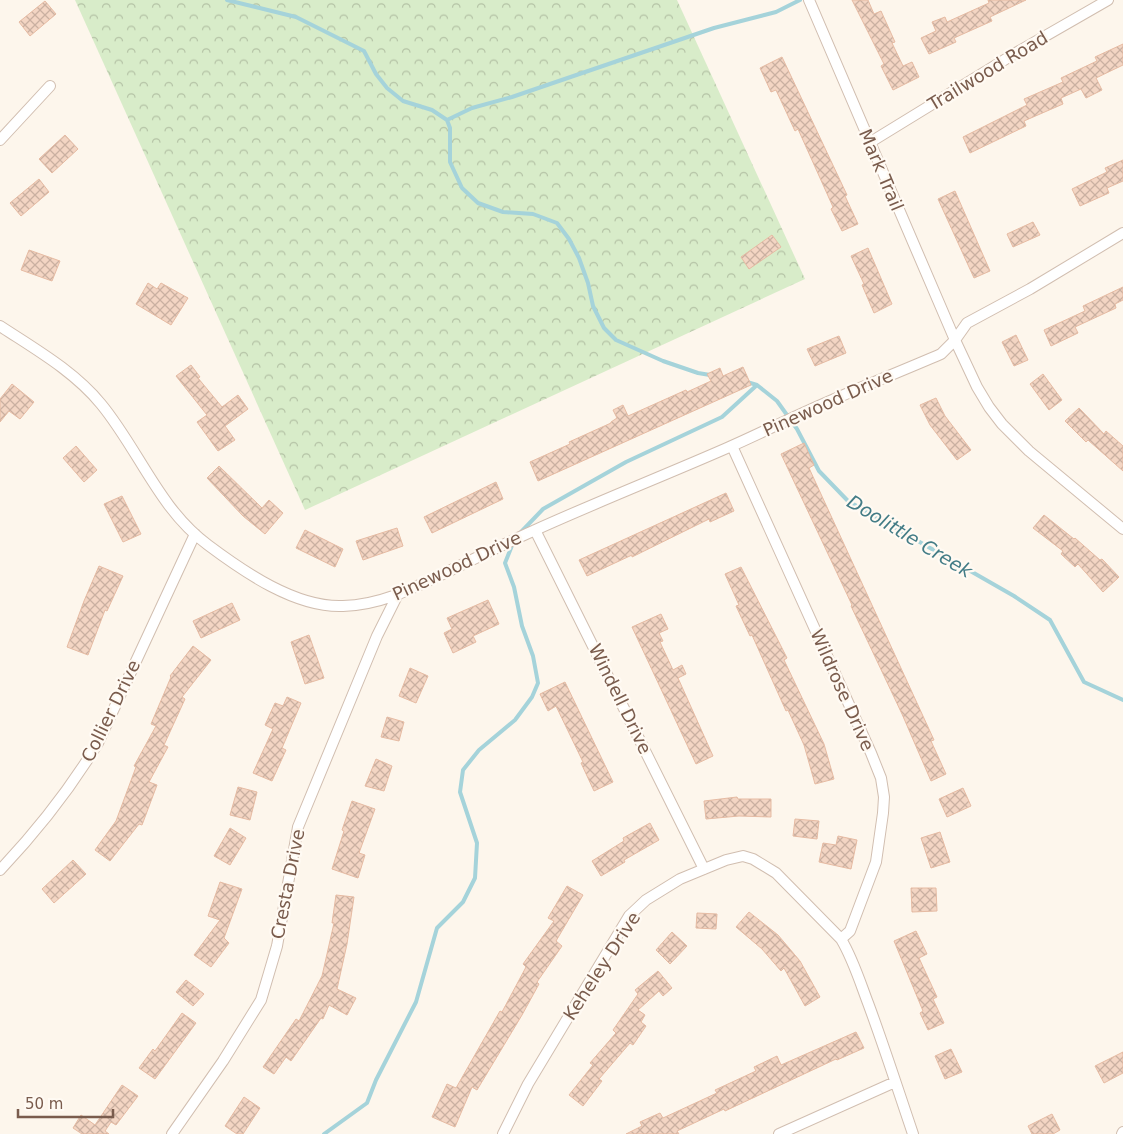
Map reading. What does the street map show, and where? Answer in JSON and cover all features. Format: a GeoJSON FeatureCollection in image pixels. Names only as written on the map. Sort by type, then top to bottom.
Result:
{"type":"FeatureCollection","features":[{"type":"Feature","properties":{"kind":"street","name":"Mark Trail"},"geometry":{"type":"LineString","coordinates":[[809,0],[869,143],[977,387],[1002,424],[1029,451],[1123,529]]}},
{"type":"Feature","properties":{"kind":"street","name":"Trailwood Road"},"geometry":{"type":"LineString","coordinates":[[869,143],[1006,59],[1108,0]]}},
{"type":"Feature","properties":{"kind":"street"},"geometry":{"type":"LineString","coordinates":[[0,140],[50,86]]}},
{"type":"Feature","properties":{"kind":"street"},"geometry":{"type":"LineString","coordinates":[[955,340],[967,323],[1030,289],[1123,233]]}},
{"type":"Feature","properties":{"kind":"street","name":"Pinewood Drive"},"geometry":{"type":"LineString","coordinates":[[0,326],[46,355],[91,393],[123,433],[160,494],[195,534],[207,544],[251,574],[291,596],[319,604],[342,606],[397,596],[535,530],[941,354],[955,340]]}},
{"type":"Feature","properties":{"kind":"street","name":"Wildrose Drive"},"geometry":{"type":"LineString","coordinates":[[732,446],[871,752],[881,778],[884,798],[876,862],[850,931],[842,939]]}},
{"type":"Feature","properties":{"kind":"street","name":"Windell Drive"},"geometry":{"type":"LineString","coordinates":[[535,530],[704,869]]}},
{"type":"Feature","properties":{"kind":"street","name":"Collier Drive"},"geometry":{"type":"LineString","coordinates":[[0,870],[43,821],[78,776],[98,743],[195,534]]}},
{"type":"Feature","properties":{"kind":"street","name":"Cresta Drive"},"geometry":{"type":"LineString","coordinates":[[172,1134],[223,1061],[261,1000],[277,946],[298,827],[377,636],[397,596]]}},
{"type":"Feature","properties":{"kind":"street","name":"Keheley Drive"},"geometry":{"type":"LineString","coordinates":[[503,1134],[528,1084],[629,916],[646,900],[665,887],[726,860],[743,856],[753,859],[776,873],[842,939],[848,950],[888,1056],[913,1134]]}},
{"type":"Feature","properties":{"kind":"street"},"geometry":{"type":"LineString","coordinates":[[779,1134],[895,1082]]}},
{"type":"Feature","properties":{"kind":"green space"},"geometry":{"type":"Polygon","coordinates":[[[75,0],[677,0],[805,279],[305,510],[75,0]]]}},
{"type":"Feature","properties":{"kind":"building"},"geometry":{"type":"Polygon","coordinates":[[[852,0],[868,0],[874,14],[881,11],[895,42],[892,43],[903,66],[912,62],[919,77],[893,90],[881,66],[884,64],[852,0]]]}},
{"type":"Feature","properties":{"kind":"building"},"geometry":{"type":"Polygon","coordinates":[[[988,0],[1026,0],[990,17],[992,21],[954,38],[956,42],[929,54],[921,38],[936,31],[932,22],[945,17],[947,22],[989,3],[988,0]]]}},
{"type":"Feature","properties":{"kind":"building"},"geometry":{"type":"Polygon","coordinates":[[[45,1],[56,14],[30,36],[19,22],[45,1]]]}},
{"type":"Feature","properties":{"kind":"building"},"geometry":{"type":"Polygon","coordinates":[[[1123,44],[1123,65],[1096,78],[1102,90],[1086,98],[1081,89],[1061,98],[1063,104],[1024,121],[1026,126],[970,153],[963,137],[1027,105],[1024,99],[1063,82],[1061,78],[1097,61],[1095,57],[1123,44]]]}},
{"type":"Feature","properties":{"kind":"building"},"geometry":{"type":"Polygon","coordinates":[[[782,57],[847,195],[845,196],[858,224],[842,231],[798,129],[795,131],[776,90],[771,92],[760,68],[782,57]]]}},
{"type":"Feature","properties":{"kind":"building"},"geometry":{"type":"Polygon","coordinates":[[[65,135],[78,149],[52,173],[39,159],[65,135]]]}},
{"type":"Feature","properties":{"kind":"building"},"geometry":{"type":"Polygon","coordinates":[[[1123,160],[1123,181],[1107,188],[1109,193],[1080,206],[1072,189],[1107,172],[1105,168],[1123,160]]]}},
{"type":"Feature","properties":{"kind":"building"},"geometry":{"type":"Polygon","coordinates":[[[39,179],[49,192],[21,216],[10,203],[39,179]]]}},
{"type":"Feature","properties":{"kind":"building"},"geometry":{"type":"Polygon","coordinates":[[[955,191],[990,271],[974,278],[938,199],[955,191]]]}},
{"type":"Feature","properties":{"kind":"building"},"geometry":{"type":"Polygon","coordinates":[[[1033,222],[1040,235],[1013,247],[1007,234],[1033,222]]]}},
{"type":"Feature","properties":{"kind":"building"},"geometry":{"type":"Polygon","coordinates":[[[772,235],[781,247],[749,269],[741,257],[772,235]]]}},
{"type":"Feature","properties":{"kind":"building"},"geometry":{"type":"Polygon","coordinates":[[[868,248],[892,304],[874,313],[862,285],[864,284],[851,256],[868,248]]]}},
{"type":"Feature","properties":{"kind":"building"},"geometry":{"type":"Polygon","coordinates":[[[29,250],[60,261],[52,281],[21,270],[29,250]]]}},
{"type":"Feature","properties":{"kind":"building"},"geometry":{"type":"Polygon","coordinates":[[[148,283],[157,289],[161,283],[188,298],[171,325],[136,304],[148,283]]]}},
{"type":"Feature","properties":{"kind":"building"},"geometry":{"type":"Polygon","coordinates":[[[1123,287],[1123,300],[1115,304],[1116,308],[1075,327],[1078,333],[1051,346],[1044,330],[1085,311],[1083,306],[1123,287]]]}},
{"type":"Feature","properties":{"kind":"building"},"geometry":{"type":"Polygon","coordinates":[[[1016,335],[1028,360],[1014,366],[1002,342],[1016,335]]]}},
{"type":"Feature","properties":{"kind":"building"},"geometry":{"type":"Polygon","coordinates":[[[839,336],[846,353],[815,366],[807,349],[839,336]]]}},
{"type":"Feature","properties":{"kind":"building"},"geometry":{"type":"Polygon","coordinates":[[[191,365],[200,377],[198,378],[222,407],[238,395],[248,409],[225,426],[235,440],[218,451],[197,422],[207,415],[176,376],[191,365]]]}},
{"type":"Feature","properties":{"kind":"building"},"geometry":{"type":"Polygon","coordinates":[[[743,367],[751,385],[538,481],[530,462],[611,423],[617,418],[613,410],[623,405],[628,416],[711,381],[707,374],[720,368],[723,376],[743,367]]]}},
{"type":"Feature","properties":{"kind":"building"},"geometry":{"type":"Polygon","coordinates":[[[1043,374],[1062,400],[1049,410],[1030,384],[1043,374]]]}},
{"type":"Feature","properties":{"kind":"building"},"geometry":{"type":"Polygon","coordinates":[[[12,384],[34,402],[20,419],[9,411],[0,422],[0,399],[12,384]]]}},
{"type":"Feature","properties":{"kind":"building"},"geometry":{"type":"Polygon","coordinates":[[[936,398],[945,416],[971,450],[957,460],[930,425],[920,405],[936,398]]]}},
{"type":"Feature","properties":{"kind":"building"},"geometry":{"type":"Polygon","coordinates":[[[1079,408],[1104,434],[1106,431],[1123,446],[1123,471],[1088,440],[1086,442],[1065,421],[1079,408]]]}},
{"type":"Feature","properties":{"kind":"building"},"geometry":{"type":"Polygon","coordinates":[[[804,443],[814,465],[809,468],[934,740],[931,741],[946,774],[931,781],[852,605],[781,454],[804,443]]]}},
{"type":"Feature","properties":{"kind":"building"},"geometry":{"type":"Polygon","coordinates":[[[76,446],[97,470],[84,482],[63,458],[76,446]]]}},
{"type":"Feature","properties":{"kind":"building"},"geometry":{"type":"Polygon","coordinates":[[[219,466],[262,508],[269,500],[283,513],[265,534],[243,516],[207,478],[219,466]]]}},
{"type":"Feature","properties":{"kind":"building"},"geometry":{"type":"Polygon","coordinates":[[[496,482],[503,499],[432,533],[424,517],[496,482]]]}},
{"type":"Feature","properties":{"kind":"building"},"geometry":{"type":"Polygon","coordinates":[[[726,493],[734,511],[710,522],[709,519],[632,557],[632,555],[587,576],[579,560],[726,493]]]}},
{"type":"Feature","properties":{"kind":"building"},"geometry":{"type":"Polygon","coordinates":[[[122,496],[141,534],[123,542],[104,504],[122,496]]]}},
{"type":"Feature","properties":{"kind":"building"},"geometry":{"type":"Polygon","coordinates":[[[1044,515],[1100,560],[1102,559],[1119,577],[1103,592],[1078,564],[1075,567],[1061,554],[1063,551],[1033,528],[1044,515]]]}},
{"type":"Feature","properties":{"kind":"building"},"geometry":{"type":"Polygon","coordinates":[[[397,528],[403,546],[363,560],[356,541],[397,528]]]}},
{"type":"Feature","properties":{"kind":"building"},"geometry":{"type":"Polygon","coordinates":[[[305,530],[343,549],[335,567],[296,548],[305,530]]]}},
{"type":"Feature","properties":{"kind":"building"},"geometry":{"type":"Polygon","coordinates":[[[99,566],[123,576],[107,611],[105,610],[88,655],[67,647],[99,566]]]}},
{"type":"Feature","properties":{"kind":"building"},"geometry":{"type":"Polygon","coordinates":[[[741,567],[787,658],[784,660],[824,744],[834,779],[815,784],[804,745],[788,710],[786,711],[752,635],[750,636],[736,606],[739,605],[725,574],[741,567]]]}},
{"type":"Feature","properties":{"kind":"building"},"geometry":{"type":"Polygon","coordinates":[[[488,600],[499,624],[473,636],[476,642],[453,653],[444,633],[452,629],[447,618],[488,600]]]}},
{"type":"Feature","properties":{"kind":"building"},"geometry":{"type":"Polygon","coordinates":[[[232,603],[240,620],[201,638],[193,621],[232,603]]]}},
{"type":"Feature","properties":{"kind":"building"},"geometry":{"type":"Polygon","coordinates":[[[661,614],[668,629],[659,633],[663,641],[660,642],[673,670],[682,665],[686,674],[678,678],[713,756],[696,764],[632,627],[661,614]]]}},
{"type":"Feature","properties":{"kind":"building"},"geometry":{"type":"Polygon","coordinates":[[[309,635],[324,678],[305,684],[291,642],[309,635]]]}},
{"type":"Feature","properties":{"kind":"building"},"geometry":{"type":"Polygon","coordinates":[[[193,646],[211,660],[182,697],[185,699],[164,745],[168,747],[149,782],[157,785],[142,825],[139,824],[110,861],[95,850],[116,821],[136,767],[134,766],[156,726],[151,724],[170,676],[193,646]]]}},
{"type":"Feature","properties":{"kind":"building"},"geometry":{"type":"Polygon","coordinates":[[[410,668],[428,676],[416,703],[399,696],[410,668]]]}},
{"type":"Feature","properties":{"kind":"building"},"geometry":{"type":"Polygon","coordinates":[[[565,682],[613,782],[594,791],[581,763],[583,762],[556,706],[548,711],[540,694],[565,682]]]}},
{"type":"Feature","properties":{"kind":"building"},"geometry":{"type":"Polygon","coordinates":[[[287,697],[301,703],[282,748],[286,750],[272,781],[253,773],[273,729],[265,725],[275,703],[283,706],[287,697]]]}},
{"type":"Feature","properties":{"kind":"building"},"geometry":{"type":"Polygon","coordinates":[[[387,717],[404,722],[399,741],[381,737],[387,717]]]}},
{"type":"Feature","properties":{"kind":"building"},"geometry":{"type":"Polygon","coordinates":[[[376,759],[392,766],[384,791],[365,786],[376,759]]]}},
{"type":"Feature","properties":{"kind":"building"},"geometry":{"type":"Polygon","coordinates":[[[238,787],[257,792],[250,820],[230,815],[238,787]]]}},
{"type":"Feature","properties":{"kind":"building"},"geometry":{"type":"Polygon","coordinates":[[[963,788],[971,806],[947,817],[939,799],[963,788]]]}},
{"type":"Feature","properties":{"kind":"building"},"geometry":{"type":"Polygon","coordinates":[[[737,797],[738,799],[771,799],[771,817],[739,816],[706,819],[704,801],[737,797]]]}},
{"type":"Feature","properties":{"kind":"building"},"geometry":{"type":"Polygon","coordinates":[[[352,801],[375,809],[359,853],[365,855],[358,878],[332,869],[352,801]]]}},
{"type":"Feature","properties":{"kind":"building"},"geometry":{"type":"Polygon","coordinates":[[[795,819],[819,821],[817,839],[793,836],[795,819]]]}},
{"type":"Feature","properties":{"kind":"building"},"geometry":{"type":"Polygon","coordinates":[[[650,823],[659,840],[601,876],[592,861],[624,841],[623,838],[650,823]]]}},
{"type":"Feature","properties":{"kind":"building"},"geometry":{"type":"Polygon","coordinates":[[[230,828],[246,838],[230,865],[214,856],[230,828]]]}},
{"type":"Feature","properties":{"kind":"building"},"geometry":{"type":"Polygon","coordinates":[[[940,832],[950,862],[931,868],[921,838],[940,832]]]}},
{"type":"Feature","properties":{"kind":"building"},"geometry":{"type":"Polygon","coordinates":[[[838,836],[857,840],[851,869],[819,862],[823,843],[836,845],[838,836]]]}},
{"type":"Feature","properties":{"kind":"building"},"geometry":{"type":"Polygon","coordinates":[[[73,860],[86,874],[54,903],[42,889],[73,860]]]}},
{"type":"Feature","properties":{"kind":"building"},"geometry":{"type":"Polygon","coordinates":[[[220,882],[242,889],[224,938],[229,943],[211,967],[194,955],[220,920],[208,916],[220,882]]]}},
{"type":"Feature","properties":{"kind":"building"},"geometry":{"type":"Polygon","coordinates":[[[567,886],[583,895],[556,941],[562,946],[537,982],[539,984],[522,1015],[477,1090],[472,1087],[455,1127],[432,1117],[447,1084],[456,1088],[500,1011],[502,1012],[526,967],[523,964],[554,921],[548,918],[567,886]]]}},
{"type":"Feature","properties":{"kind":"building"},"geometry":{"type":"Polygon","coordinates":[[[911,888],[936,888],[937,911],[912,912],[911,888]]]}},
{"type":"Feature","properties":{"kind":"building"},"geometry":{"type":"Polygon","coordinates":[[[336,895],[354,897],[347,944],[337,989],[356,998],[347,1015],[329,1005],[323,1019],[321,1018],[291,1061],[286,1057],[274,1074],[263,1067],[296,1019],[299,1021],[322,976],[334,923],[332,923],[336,895]]]}},
{"type":"Feature","properties":{"kind":"building"},"geometry":{"type":"Polygon","coordinates":[[[749,912],[778,935],[800,961],[820,997],[805,1006],[784,968],[781,971],[762,949],[736,927],[749,912]]]}},
{"type":"Feature","properties":{"kind":"building"},"geometry":{"type":"Polygon","coordinates":[[[697,913],[717,914],[716,929],[696,928],[697,913]]]}},
{"type":"Feature","properties":{"kind":"building"},"geometry":{"type":"Polygon","coordinates":[[[916,931],[927,954],[919,958],[937,997],[933,999],[944,1023],[928,1030],[920,1013],[923,1011],[894,941],[916,931]]]}},
{"type":"Feature","properties":{"kind":"building"},"geometry":{"type":"Polygon","coordinates":[[[672,932],[687,946],[670,964],[656,950],[672,932]]]}},
{"type":"Feature","properties":{"kind":"building"},"geometry":{"type":"Polygon","coordinates":[[[658,971],[672,988],[663,996],[659,991],[638,1010],[645,1015],[641,1022],[646,1026],[633,1045],[630,1043],[599,1079],[602,1081],[583,1106],[569,1095],[593,1065],[590,1063],[616,1033],[613,1030],[638,994],[635,990],[658,971]]]}},
{"type":"Feature","properties":{"kind":"building"},"geometry":{"type":"Polygon","coordinates":[[[186,980],[204,994],[193,1006],[176,992],[186,980]]]}},
{"type":"Feature","properties":{"kind":"building"},"geometry":{"type":"Polygon","coordinates":[[[182,1013],[196,1023],[155,1079],[139,1068],[153,1049],[155,1051],[182,1013]]]}},
{"type":"Feature","properties":{"kind":"building"},"geometry":{"type":"Polygon","coordinates":[[[856,1032],[864,1048],[836,1059],[725,1111],[724,1109],[677,1131],[679,1134],[626,1134],[642,1126],[640,1122],[660,1113],[663,1118],[717,1093],[715,1090],[756,1071],[754,1067],[777,1056],[781,1065],[856,1032]]]}},
{"type":"Feature","properties":{"kind":"building"},"geometry":{"type":"Polygon","coordinates":[[[951,1049],[962,1072],[945,1079],[935,1056],[951,1049]]]}},
{"type":"Feature","properties":{"kind":"building"},"geometry":{"type":"Polygon","coordinates":[[[1123,1052],[1123,1073],[1104,1083],[1095,1066],[1123,1052]]]}},
{"type":"Feature","properties":{"kind":"building"},"geometry":{"type":"Polygon","coordinates":[[[122,1085],[138,1096],[116,1125],[111,1122],[105,1131],[109,1134],[82,1134],[73,1128],[81,1115],[95,1125],[122,1085]]]}},
{"type":"Feature","properties":{"kind":"building"},"geometry":{"type":"Polygon","coordinates":[[[244,1097],[260,1108],[243,1134],[237,1134],[225,1126],[244,1097]]]}},
{"type":"Feature","properties":{"kind":"building"},"geometry":{"type":"Polygon","coordinates":[[[1052,1114],[1060,1130],[1053,1134],[1032,1134],[1028,1126],[1052,1114]]]}},
{"type":"Feature","properties":{"kind":"waterway","name":"Doolittle Creek"},"geometry":{"type":"LineString","coordinates":[[227,0],[296,17],[364,51],[376,74],[387,88],[403,101],[432,110],[447,120],[450,128],[450,162],[462,188],[478,203],[503,212],[533,214],[557,223],[569,239],[579,258],[588,283],[593,306],[604,328],[616,340],[663,361],[698,373],[710,375]]}},
{"type":"Feature","properties":{"kind":"waterway"},"geometry":{"type":"LineString","coordinates":[[447,120],[472,108],[512,97],[714,28],[776,12],[800,0]]}},
{"type":"Feature","properties":{"kind":"waterway","name":"Doolittle Creek"},"geometry":{"type":"LineString","coordinates":[[747,382],[757,385],[777,401],[797,429],[819,471],[848,501],[1014,596],[1050,620],[1084,682],[1123,700]]}},
{"type":"Feature","properties":{"kind":"waterway"},"geometry":{"type":"LineString","coordinates":[[521,532],[543,509],[626,462],[722,417],[757,385]]}},
{"type":"Feature","properties":{"kind":"waterway"},"geometry":{"type":"LineString","coordinates":[[324,1134],[367,1103],[376,1080],[416,1002],[437,928],[463,902],[475,878],[477,843],[460,792],[463,770],[479,750],[515,720],[532,697],[538,683],[533,656],[522,626],[514,587],[505,563],[513,543]]}}]}
